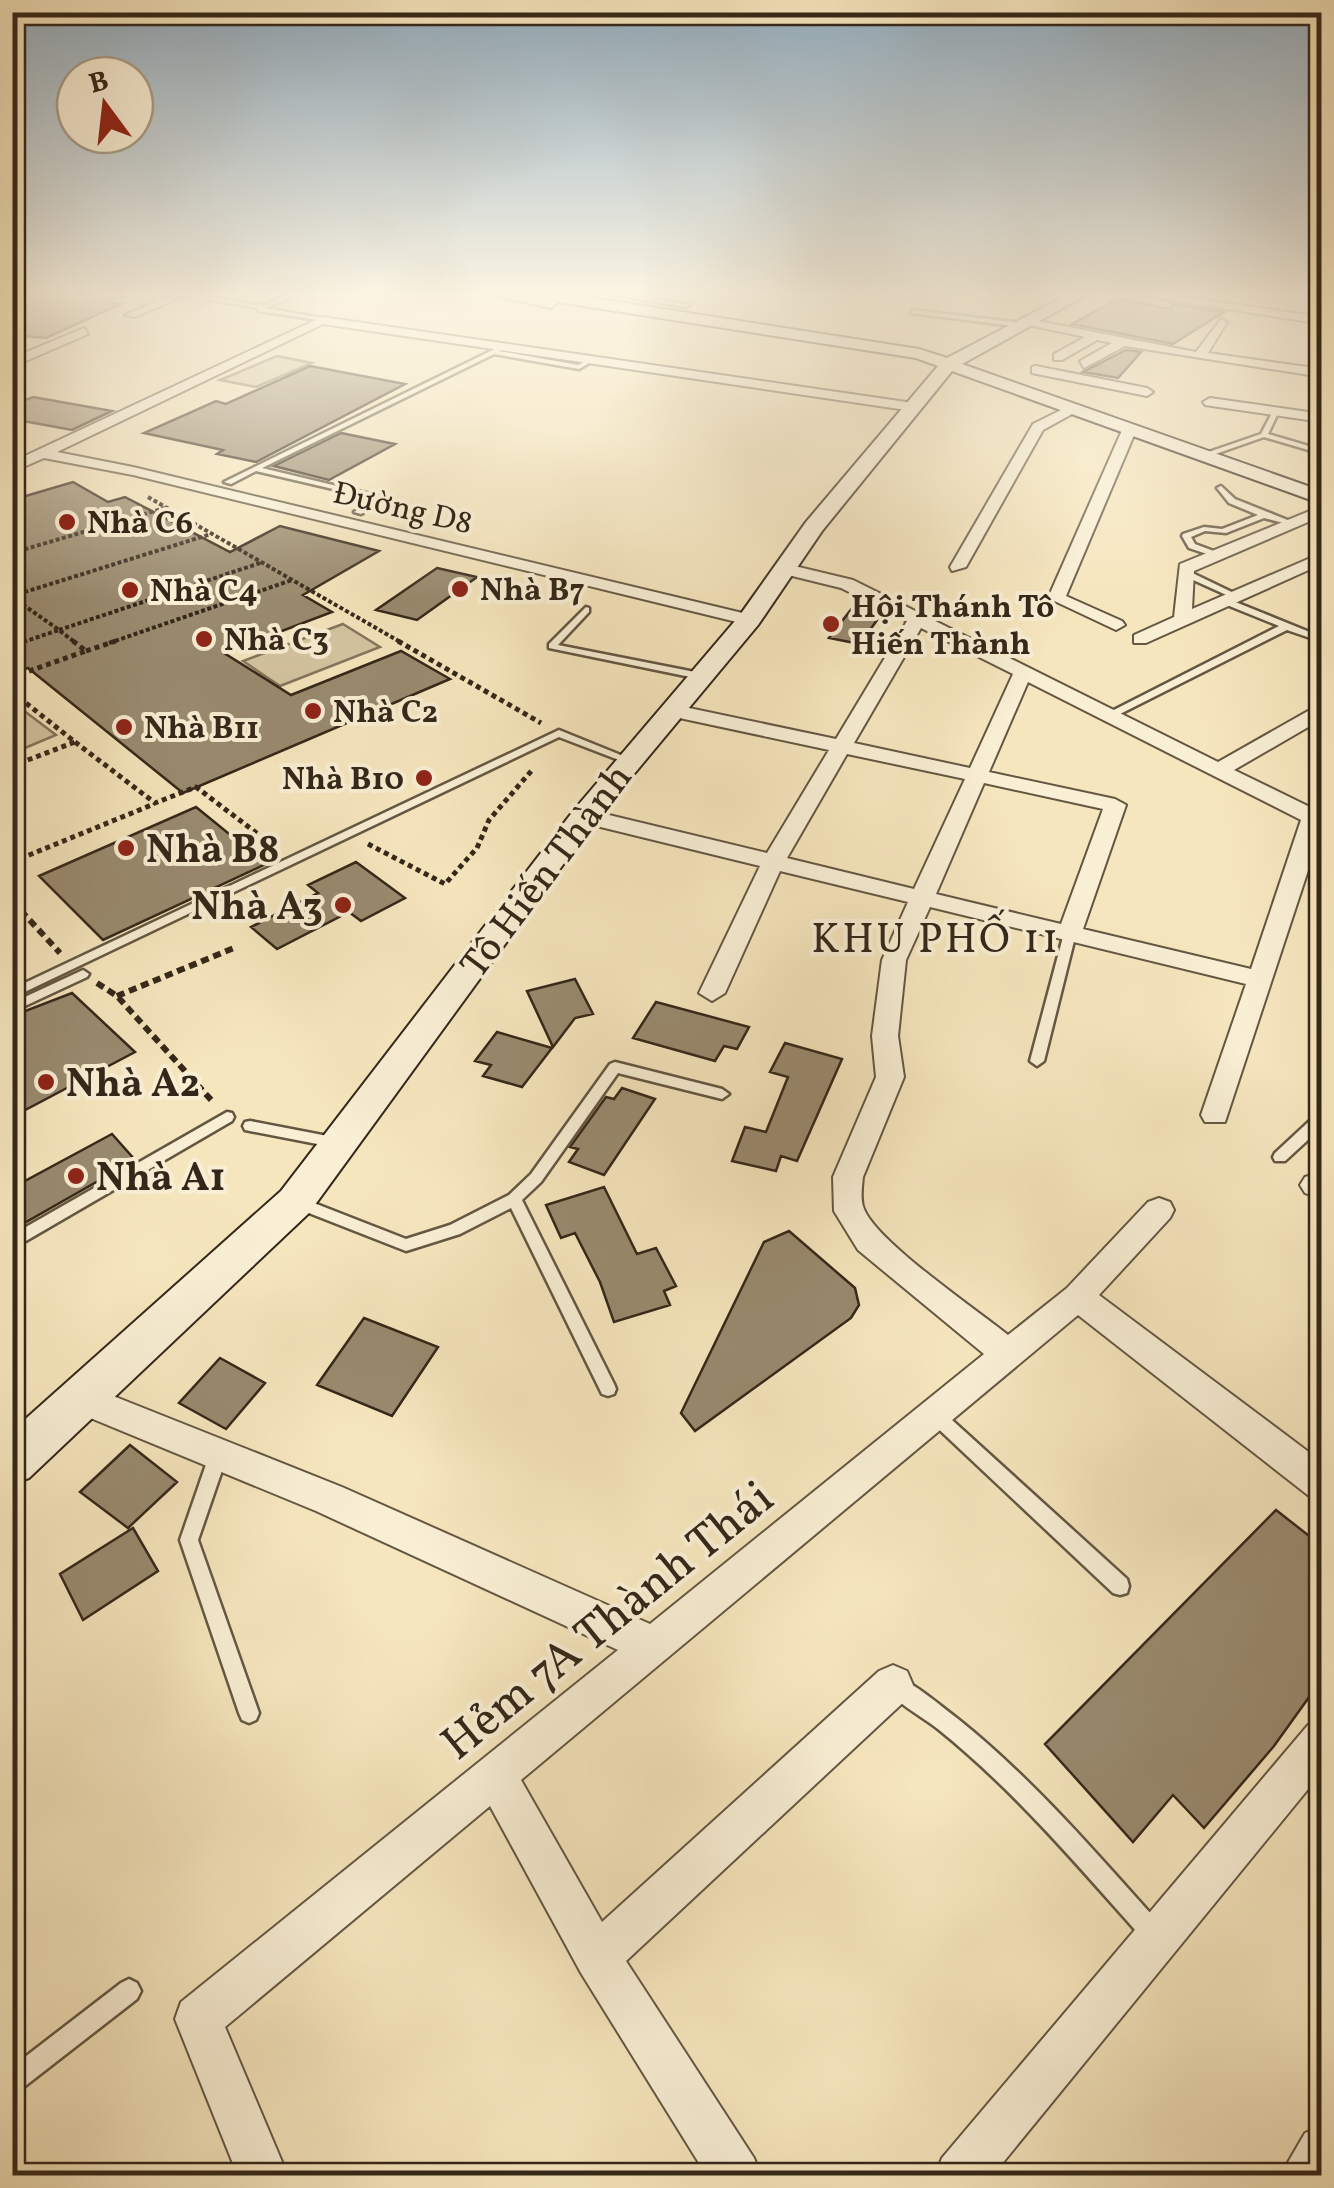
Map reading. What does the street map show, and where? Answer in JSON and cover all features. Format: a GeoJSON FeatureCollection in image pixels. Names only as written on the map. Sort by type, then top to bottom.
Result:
{"type":"FeatureCollection","features":[{"type":"Feature","properties":{"kind":"main road","name":"Tô Hiến Thành"},"geometry":{"type":"LineString","coordinates":[[12,1462],[295,1202],[584,816],[754,613],[818,522],[923,395]]}},
{"type":"Feature","properties":{"kind":"main road"},"geometry":{"type":"LineString","coordinates":[[1040,395],[1316,492]]}},
{"type":"Feature","properties":{"kind":"street"},"geometry":{"type":"LineString","coordinates":[[12,468],[168,395]]}},
{"type":"Feature","properties":{"kind":"street"},"geometry":{"type":"LineString","coordinates":[[834,395],[913,407]]}},
{"type":"Feature","properties":{"kind":"street"},"geometry":{"type":"LineString","coordinates":[[1053,400],[1067,395]]}},
{"type":"Feature","properties":{"kind":"street"},"geometry":{"type":"LineString","coordinates":[[1210,402],[1322,418]]}},
{"type":"Feature","properties":{"kind":"street"},"geometry":{"type":"LineString","coordinates":[[958,568],[1038,427],[1076,408]]}},
{"type":"Feature","properties":{"kind":"street"},"geometry":{"type":"LineString","coordinates":[[1116,624],[1057,598],[1130,428]]}},
{"type":"Feature","properties":{"kind":"street","name":"Đường D8"},"geometry":{"type":"LineString","coordinates":[[68,444],[358,512],[754,613]]}},
{"type":"Feature","properties":{"kind":"street","name":"Đường D8"},"geometry":{"type":"LineString","coordinates":[[44,454],[754,613]]}},
{"type":"Feature","properties":{"kind":"street"},"geometry":{"type":"LineString","coordinates":[[133,472],[150,464]]}},
{"type":"Feature","properties":{"kind":"street"},"geometry":{"type":"LineString","coordinates":[[1183,620],[1183,572],[1322,510]]}},
{"type":"Feature","properties":{"kind":"street"},"geometry":{"type":"LineString","coordinates":[[340,523],[358,512]]}},
{"type":"Feature","properties":{"kind":"street"},"geometry":{"type":"LineString","coordinates":[[1140,639],[1322,558]]}},
{"type":"Feature","properties":{"kind":"street"},"geometry":{"type":"LineString","coordinates":[[786,568],[847,584],[1317,820],[1216,1115]]}},
{"type":"Feature","properties":{"kind":"street"},"geometry":{"type":"LineString","coordinates":[[712,992],[773,862],[917,620]]}},
{"type":"Feature","properties":{"kind":"street"},"geometry":{"type":"LineString","coordinates":[[1008,1354],[870,1241],[849,1211],[848,1177],[890,1077],[885,1036],[894,960],[1023,673]]}},
{"type":"Feature","properties":{"kind":"street"},"geometry":{"type":"LineString","coordinates":[[670,710],[1115,805],[1070,934]]}},
{"type":"Feature","properties":{"kind":"street"},"geometry":{"type":"LineString","coordinates":[[1220,769],[1315,715]]}},
{"type":"Feature","properties":{"kind":"street"},"geometry":{"type":"LineString","coordinates":[[584,816],[1262,980]]}},
{"type":"Feature","properties":{"kind":"street","name":"Hẻm 7A Thành Thái"},"geometry":{"type":"LineString","coordinates":[[264,2176],[198,2019],[1078,1297],[1159,1210]]}},
{"type":"Feature","properties":{"kind":"street"},"geometry":{"type":"LineString","coordinates":[[1078,1297],[1322,1484]]}},
{"type":"Feature","properties":{"kind":"street"},"geometry":{"type":"LineString","coordinates":[[83,1398],[329,1499],[652,1646]]}},
{"type":"Feature","properties":{"kind":"street"},"geometry":{"type":"LineString","coordinates":[[597,1957],[893,1685]]}},
{"type":"Feature","properties":{"kind":"street"},"geometry":{"type":"LineString","coordinates":[[960,2176],[1322,1739]]}},
{"type":"Feature","properties":{"kind":"street"},"geometry":{"type":"LineString","coordinates":[[495,1774],[597,1957],[736,2176]]}},
{"type":"Feature","properties":{"kind":"street"},"geometry":{"type":"LineString","coordinates":[[1304,2176],[1322,2150]]}},
{"type":"Feature","properties":{"kind":"lane"},"geometry":{"type":"LineString","coordinates":[[228,482],[405,395]]}},
{"type":"Feature","properties":{"kind":"lane"},"geometry":{"type":"LineString","coordinates":[[1264,434],[1276,411]]}},
{"type":"Feature","properties":{"kind":"lane"},"geometry":{"type":"LineString","coordinates":[[1204,455],[1264,434],[1322,453]]}},
{"type":"Feature","properties":{"kind":"lane"},"geometry":{"type":"LineString","coordinates":[[256,468],[383,498],[358,512]]}},
{"type":"Feature","properties":{"kind":"lane"},"geometry":{"type":"LineString","coordinates":[[1221,488],[1232,501],[1291,524]]}},
{"type":"Feature","properties":{"kind":"lane"},"geometry":{"type":"LineString","coordinates":[[1223,532],[1268,516]]}},
{"type":"Feature","properties":{"kind":"lane"},"geometry":{"type":"LineString","coordinates":[[1216,556],[1192,546],[1186,536],[1204,529],[1248,541]]}},
{"type":"Feature","properties":{"kind":"lane"},"geometry":{"type":"LineString","coordinates":[[1183,572],[1230,599],[1320,640]]}},
{"type":"Feature","properties":{"kind":"lane"},"geometry":{"type":"LineString","coordinates":[[586,610],[552,646],[700,676]]}},
{"type":"Feature","properties":{"kind":"lane"},"geometry":{"type":"LineString","coordinates":[[1111,716],[1287,626]]}},
{"type":"Feature","properties":{"kind":"lane"},"geometry":{"type":"LineString","coordinates":[[12,1008],[292,860],[559,733],[628,760]]}},
{"type":"Feature","properties":{"kind":"lane"},"geometry":{"type":"LineString","coordinates":[[1037,1061],[1070,934]]}},
{"type":"Feature","properties":{"kind":"lane"},"geometry":{"type":"LineString","coordinates":[[12,994],[78,970]]}},
{"type":"Feature","properties":{"kind":"lane"},"geometry":{"type":"LineString","coordinates":[[295,1202],[406,1245],[455,1230],[514,1199],[536,1178],[615,1067],[722,1094]]}},
{"type":"Feature","properties":{"kind":"lane"},"geometry":{"type":"LineString","coordinates":[[12,1243],[227,1117]]}},
{"type":"Feature","properties":{"kind":"lane"},"geometry":{"type":"LineString","coordinates":[[1280,1157],[1322,1118]]}},
{"type":"Feature","properties":{"kind":"lane"},"geometry":{"type":"LineString","coordinates":[[250,1126],[339,1143]]}},
{"type":"Feature","properties":{"kind":"lane"},"geometry":{"type":"LineString","coordinates":[[514,1199],[608,1389]]}},
{"type":"Feature","properties":{"kind":"lane"},"geometry":{"type":"LineString","coordinates":[[935,1415],[1120,1586]]}},
{"type":"Feature","properties":{"kind":"lane"},"geometry":{"type":"LineString","coordinates":[[220,1452],[189,1540],[249,1714]]}},
{"type":"Feature","properties":{"kind":"lane"},"geometry":{"type":"LineString","coordinates":[[893,1685],[934,1710],[1014,1782],[1157,1938]]}},
{"type":"Feature","properties":{"kind":"lane"},"geometry":{"type":"LineString","coordinates":[[12,2082],[128,1991]]}},
{"type":"Feature","properties":{"kind":"path"},"geometry":{"type":"LineString","coordinates":[[142,494],[559,733]]}},
{"type":"Feature","properties":{"kind":"path"},"geometry":{"type":"LineString","coordinates":[[12,552],[166,508]]}},
{"type":"Feature","properties":{"kind":"path"},"geometry":{"type":"LineString","coordinates":[[12,596],[211,534]]}},
{"type":"Feature","properties":{"kind":"path"},"geometry":{"type":"LineString","coordinates":[[12,646],[260,563]]}},
{"type":"Feature","properties":{"kind":"path"},"geometry":{"type":"LineString","coordinates":[[12,677],[292,580]]}},
{"type":"Feature","properties":{"kind":"path"},"geometry":{"type":"LineString","coordinates":[[12,596],[86,651]]}},
{"type":"Feature","properties":{"kind":"path"},"geometry":{"type":"LineString","coordinates":[[12,692],[156,803]]}},
{"type":"Feature","properties":{"kind":"path"},"geometry":{"type":"LineString","coordinates":[[12,766],[75,742]]}},
{"type":"Feature","properties":{"kind":"path"},"geometry":{"type":"LineString","coordinates":[[349,834],[445,884],[477,848],[489,820],[532,770],[579,742]]}},
{"type":"Feature","properties":{"kind":"path"},"geometry":{"type":"LineString","coordinates":[[12,862],[196,787],[292,860]]}},
{"type":"Feature","properties":{"kind":"path"},"geometry":{"type":"LineString","coordinates":[[12,902],[78,970],[117,996],[227,1117]]}},
{"type":"Feature","properties":{"kind":"path"},"geometry":{"type":"LineString","coordinates":[[117,996],[234,948]]}},
{"type":"Feature","properties":{"kind":"shaded area"},"geometry":{"type":"Polygon","coordinates":[[[343,624],[380,647],[280,686],[243,661],[343,624]]]}},
{"type":"Feature","properties":{"kind":"shaded area"},"geometry":{"type":"Polygon","coordinates":[[[23,710],[56,735],[13,753],[13,714],[23,710]]]}},
{"type":"Feature","properties":{"kind":"building"},"geometry":{"type":"Polygon","coordinates":[[[246,395],[384,395],[256,462],[217,454],[223,450],[144,433],[216,401],[226,404],[246,395]]]}},
{"type":"Feature","properties":{"kind":"building"},"geometry":{"type":"Polygon","coordinates":[[[33,397],[112,411],[72,430],[12,419],[12,405],[33,397]]]}},
{"type":"Feature","properties":{"kind":"building"},"geometry":{"type":"Polygon","coordinates":[[[341,433],[395,444],[329,480],[274,466],[341,433]]]}},
{"type":"Feature","properties":{"kind":"building"},"geometry":{"type":"Polygon","coordinates":[[[73,482],[108,502],[125,497],[230,552],[280,526],[379,551],[303,595],[332,612],[224,653],[291,695],[401,651],[450,679],[183,793],[28,668],[12,673],[12,500],[73,482]]]}},
{"type":"Feature","properties":{"kind":"building"},"geometry":{"type":"Polygon","coordinates":[[[437,568],[477,577],[417,620],[376,610],[437,568]]]}},
{"type":"Feature","properties":{"kind":"building"},"geometry":{"type":"Polygon","coordinates":[[[856,603],[882,613],[860,644],[829,638],[856,603]]]}},
{"type":"Feature","properties":{"kind":"building"},"geometry":{"type":"Polygon","coordinates":[[[196,807],[266,864],[103,940],[39,876],[196,807]]]}},
{"type":"Feature","properties":{"kind":"building","name":"Nhà A3"},"geometry":{"type":"Polygon","coordinates":[[[356,862],[405,898],[361,921],[349,912],[277,949],[251,927],[318,893],[308,885],[356,862]]]}},
{"type":"Feature","properties":{"kind":"building"},"geometry":{"type":"Polygon","coordinates":[[[575,979],[593,1014],[575,1018],[553,1047],[527,991],[575,979]]]}},
{"type":"Feature","properties":{"kind":"building","name":"Nhà A2"},"geometry":{"type":"Polygon","coordinates":[[[72,993],[135,1052],[12,1117],[12,1016],[72,993]]]}},
{"type":"Feature","properties":{"kind":"building"},"geometry":{"type":"Polygon","coordinates":[[[656,1002],[749,1027],[737,1049],[724,1046],[715,1061],[633,1038],[656,1002]]]}},
{"type":"Feature","properties":{"kind":"building"},"geometry":{"type":"Polygon","coordinates":[[[497,1032],[552,1048],[522,1087],[483,1076],[491,1065],[475,1061],[497,1032]]]}},
{"type":"Feature","properties":{"kind":"building"},"geometry":{"type":"Polygon","coordinates":[[[785,1043],[842,1059],[797,1161],[781,1156],[776,1171],[732,1161],[745,1127],[766,1132],[788,1077],[770,1072],[785,1043]]]}},
{"type":"Feature","properties":{"kind":"building"},"geometry":{"type":"Polygon","coordinates":[[[622,1088],[655,1099],[604,1175],[569,1162],[578,1149],[570,1147],[606,1097],[614,1099],[622,1088]]]}},
{"type":"Feature","properties":{"kind":"building","name":"Nhà A1"},"geometry":{"type":"Polygon","coordinates":[[[112,1134],[135,1160],[12,1230],[12,1188],[112,1134]]]}},
{"type":"Feature","properties":{"kind":"building"},"geometry":{"type":"Polygon","coordinates":[[[604,1187],[637,1254],[656,1248],[676,1286],[664,1291],[670,1305],[614,1322],[600,1282],[575,1233],[561,1238],[546,1205],[604,1187]]]}},
{"type":"Feature","properties":{"kind":"building"},"geometry":{"type":"Polygon","coordinates":[[[789,1231],[855,1288],[859,1305],[851,1318],[695,1431],[681,1413],[764,1242],[789,1231]]]}},
{"type":"Feature","properties":{"kind":"building"},"geometry":{"type":"Polygon","coordinates":[[[364,1318],[438,1347],[392,1416],[317,1385],[364,1318]]]}},
{"type":"Feature","properties":{"kind":"building"},"geometry":{"type":"Polygon","coordinates":[[[220,1358],[265,1383],[226,1429],[179,1403],[220,1358]]]}},
{"type":"Feature","properties":{"kind":"building"},"geometry":{"type":"Polygon","coordinates":[[[130,1445],[177,1482],[128,1528],[80,1492],[130,1445]]]}},
{"type":"Feature","properties":{"kind":"building"},"geometry":{"type":"Polygon","coordinates":[[[1276,1510],[1322,1546],[1322,1679],[1274,1746],[1204,1828],[1173,1795],[1133,1842],[1045,1744],[1276,1510]]]}},
{"type":"Feature","properties":{"kind":"building"},"geometry":{"type":"Polygon","coordinates":[[[133,1528],[158,1571],[83,1620],[60,1574],[133,1528]]]}},
{"type":"Feature","properties":{"kind":"place","name":"Nhà C6"},"geometry":{"type":"Point","coordinates":[67,522]}},
{"type":"Feature","properties":{"kind":"place","name":"Nhà B7"},"geometry":{"type":"Point","coordinates":[460,589]}},
{"type":"Feature","properties":{"kind":"place","name":"Nhà C4"},"geometry":{"type":"Point","coordinates":[130,590]}},
{"type":"Feature","properties":{"kind":"place","name":"Hội Thánh Tô Hiến Thành"},"geometry":{"type":"Point","coordinates":[831,624]}},
{"type":"Feature","properties":{"kind":"place","name":"Nhà C3"},"geometry":{"type":"Point","coordinates":[204,639]}},
{"type":"Feature","properties":{"kind":"place","name":"Nhà C2"},"geometry":{"type":"Point","coordinates":[313,711]}},
{"type":"Feature","properties":{"kind":"place","name":"Nhà B11"},"geometry":{"type":"Point","coordinates":[124,727]}},
{"type":"Feature","properties":{"kind":"place","name":"Nhà B10"},"geometry":{"type":"Point","coordinates":[424,778]}},
{"type":"Feature","properties":{"kind":"place","name":"Nhà B8"},"geometry":{"type":"Point","coordinates":[126,848]}},
{"type":"Feature","properties":{"kind":"place","name":"Nhà A3"},"geometry":{"type":"Point","coordinates":[343,905]}},
{"type":"Feature","properties":{"kind":"place","name":"Nhà A2"},"geometry":{"type":"Point","coordinates":[46,1082]}},
{"type":"Feature","properties":{"kind":"place","name":"Nhà A1"},"geometry":{"type":"Point","coordinates":[76,1176]}},
{"type":"Feature","properties":{"kind":"district","name":"KHU PHỐ 11"},"geometry":{"type":"Point","coordinates":[936,937]}}]}
